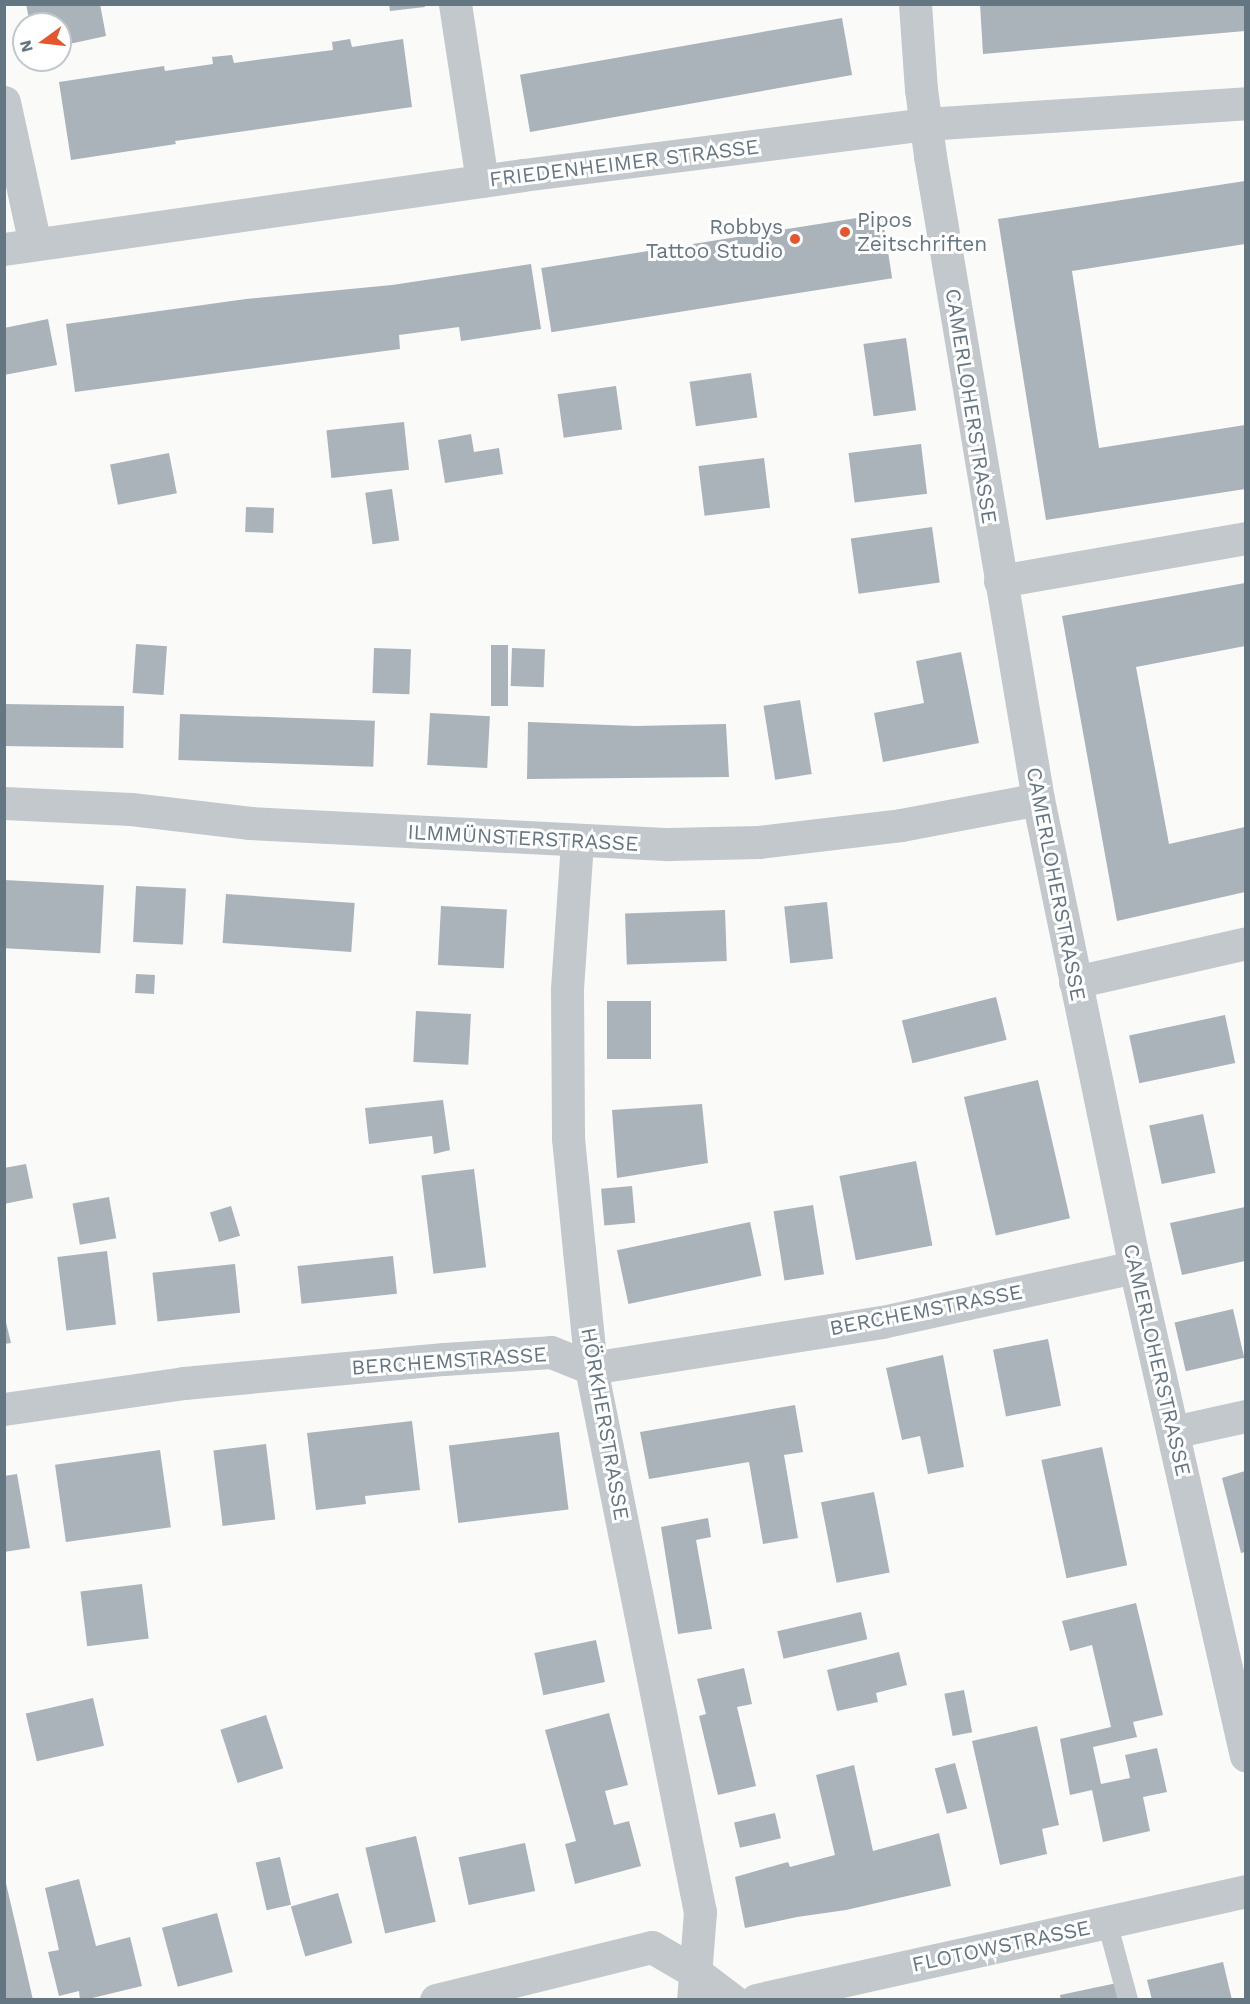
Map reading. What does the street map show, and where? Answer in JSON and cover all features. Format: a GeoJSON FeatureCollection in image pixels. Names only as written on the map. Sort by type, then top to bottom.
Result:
{"type":"FeatureCollection","features":[{"type":"Feature","properties":{"kind":"street"},"geometry":{"type":"LineString","coordinates":[[455,4],[482,181]]}},
{"type":"Feature","properties":{"kind":"street","name":"CAMERLOHERSTRASSE"},"geometry":{"type":"LineString","coordinates":[[915,4],[925,124],[1038,799],[1135,1267],[1245,1756]]}},
{"type":"Feature","properties":{"kind":"street"},"geometry":{"type":"LineString","coordinates":[[4,102],[20,247]]}},
{"type":"Feature","properties":{"kind":"street","name":"FRIEDENHEIMER STRASSE"},"geometry":{"type":"LineString","coordinates":[[20,247],[482,181],[925,124],[1245,103]]}},
{"type":"Feature","properties":{"kind":"street"},"geometry":{"type":"LineString","coordinates":[[1000,581],[1245,538]]}},
{"type":"Feature","properties":{"kind":"street","name":"ILMMÜNSTERSTRASSE"},"geometry":{"type":"LineString","coordinates":[[4,803],[131,809],[249,823],[577,842],[669,844],[759,842],[901,825],[1038,799]]}},
{"type":"Feature","properties":{"kind":"street","name":"HÖRKHERSTRASSE"},"geometry":{"type":"LineString","coordinates":[[577,842],[567,990],[568,1138],[591,1368],[700,1912],[694,1986]]}},
{"type":"Feature","properties":{"kind":"street"},"geometry":{"type":"LineString","coordinates":[[1075,982],[1245,943]]}},
{"type":"Feature","properties":{"kind":"street","name":"BERCHEMSTRASSE"},"geometry":{"type":"LineString","coordinates":[[4,1409],[183,1383],[444,1359],[551,1352],[591,1368],[882,1322],[1135,1267]]}},
{"type":"Feature","properties":{"kind":"street"},"geometry":{"type":"LineString","coordinates":[[1173,1432],[1245,1416]]}},
{"type":"Feature","properties":{"kind":"street","name":"FLOTOWSTRASSE"},"geometry":{"type":"LineString","coordinates":[[756,2000],[1245,1891]]}},
{"type":"Feature","properties":{"kind":"street"},"geometry":{"type":"LineString","coordinates":[[436,2000],[652,1947],[694,1986],[732,2000]]}},
{"type":"Feature","properties":{"kind":"lane"},"geometry":{"type":"LineString","coordinates":[[1107,1923],[1128,2000]]}},
{"type":"Feature","properties":{"kind":"building"},"geometry":{"type":"Polygon","coordinates":[[[26,4],[100,4],[106,36],[72,43],[72,12],[28,12],[26,4]]]}},
{"type":"Feature","properties":{"kind":"building"},"geometry":{"type":"Polygon","coordinates":[[[389,4],[424,4],[425,7],[390,11],[389,4]]]}},
{"type":"Feature","properties":{"kind":"building"},"geometry":{"type":"Polygon","coordinates":[[[980,4],[1245,4],[1245,31],[983,54],[980,4]]]}},
{"type":"Feature","properties":{"kind":"building"},"geometry":{"type":"Polygon","coordinates":[[[842,18],[852,75],[530,132],[520,75],[842,18]]]}},
{"type":"Feature","properties":{"kind":"building"},"geometry":{"type":"Polygon","coordinates":[[[350,39],[352,47],[403,39],[412,107],[175,141],[176,144],[71,160],[59,82],[164,66],[165,71],[213,64],[212,57],[232,55],[234,63],[333,50],[332,42],[350,39]]]}},
{"type":"Feature","properties":{"kind":"building"},"geometry":{"type":"Polygon","coordinates":[[[1245,181],[1245,244],[1072,271],[1099,448],[1245,425],[1245,489],[1046,520],[998,219],[1245,181]]]}},
{"type":"Feature","properties":{"kind":"building"},"geometry":{"type":"Polygon","coordinates":[[[882,214],[892,278],[551,332],[541,268],[882,214]]]}},
{"type":"Feature","properties":{"kind":"building"},"geometry":{"type":"Polygon","coordinates":[[[531,264],[541,329],[461,341],[459,327],[399,335],[400,349],[75,392],[66,324],[246,299],[392,285],[531,264]]]}},
{"type":"Feature","properties":{"kind":"building"},"geometry":{"type":"Polygon","coordinates":[[[48,319],[57,365],[4,375],[4,328],[48,319]]]}},
{"type":"Feature","properties":{"kind":"building"},"geometry":{"type":"Polygon","coordinates":[[[906,338],[916,410],[874,416],[863,344],[906,338]]]}},
{"type":"Feature","properties":{"kind":"building"},"geometry":{"type":"Polygon","coordinates":[[[751,373],[757,418],[696,426],[690,382],[751,373]]]}},
{"type":"Feature","properties":{"kind":"building"},"geometry":{"type":"Polygon","coordinates":[[[616,386],[622,430],[564,438],[558,394],[616,386]]]}},
{"type":"Feature","properties":{"kind":"building"},"geometry":{"type":"Polygon","coordinates":[[[404,422],[409,470],[331,478],[326,430],[404,422]]]}},
{"type":"Feature","properties":{"kind":"building"},"geometry":{"type":"Polygon","coordinates":[[[471,434],[474,452],[499,448],[503,474],[445,483],[438,440],[471,434]]]}},
{"type":"Feature","properties":{"kind":"building"},"geometry":{"type":"Polygon","coordinates":[[[921,444],[927,494],[855,503],[849,453],[921,444]]]}},
{"type":"Feature","properties":{"kind":"building"},"geometry":{"type":"Polygon","coordinates":[[[169,453],[177,493],[118,505],[110,464],[169,453]]]}},
{"type":"Feature","properties":{"kind":"building"},"geometry":{"type":"Polygon","coordinates":[[[764,458],[770,508],[705,516],[698,466],[764,458]]]}},
{"type":"Feature","properties":{"kind":"building"},"geometry":{"type":"Polygon","coordinates":[[[392,489],[399,540],[372,544],[365,493],[392,489]]]}},
{"type":"Feature","properties":{"kind":"building"},"geometry":{"type":"Polygon","coordinates":[[[246,507],[274,508],[273,533],[245,532],[246,507]]]}},
{"type":"Feature","properties":{"kind":"building"},"geometry":{"type":"Polygon","coordinates":[[[932,527],[940,582],[859,594],[851,538],[932,527]]]}},
{"type":"Feature","properties":{"kind":"building"},"geometry":{"type":"Polygon","coordinates":[[[1245,583],[1245,646],[1136,667],[1169,844],[1245,827],[1245,892],[1117,921],[1062,616],[1245,583]]]}},
{"type":"Feature","properties":{"kind":"building"},"geometry":{"type":"Polygon","coordinates":[[[136,644],[167,646],[164,695],[133,693],[136,644]]]}},
{"type":"Feature","properties":{"kind":"building"},"geometry":{"type":"Polygon","coordinates":[[[491,645],[508,645],[508,706],[491,706],[491,645]]]}},
{"type":"Feature","properties":{"kind":"building"},"geometry":{"type":"Polygon","coordinates":[[[374,648],[411,649],[409,694],[372,693],[374,648]]]}},
{"type":"Feature","properties":{"kind":"building"},"geometry":{"type":"Polygon","coordinates":[[[512,648],[545,649],[544,687],[511,686],[512,648]]]}},
{"type":"Feature","properties":{"kind":"building"},"geometry":{"type":"Polygon","coordinates":[[[961,652],[979,743],[883,762],[874,713],[924,703],[916,661],[961,652]]]}},
{"type":"Feature","properties":{"kind":"building"},"geometry":{"type":"Polygon","coordinates":[[[800,700],[812,774],[775,780],[763,706],[800,700]]]}},
{"type":"Feature","properties":{"kind":"building"},"geometry":{"type":"Polygon","coordinates":[[[4,704],[124,706],[123,748],[4,746],[4,704]]]}},
{"type":"Feature","properties":{"kind":"building"},"geometry":{"type":"Polygon","coordinates":[[[430,713],[490,716],[487,768],[427,765],[430,713]]]}},
{"type":"Feature","properties":{"kind":"building"},"geometry":{"type":"Polygon","coordinates":[[[180,714],[375,721],[373,767],[178,760],[180,714]]]}},
{"type":"Feature","properties":{"kind":"building"},"geometry":{"type":"Polygon","coordinates":[[[528,722],[636,726],[726,724],[729,777],[527,779],[528,722]]]}},
{"type":"Feature","properties":{"kind":"building"},"geometry":{"type":"Polygon","coordinates":[[[4,880],[104,885],[100,953],[4,948],[4,880]]]}},
{"type":"Feature","properties":{"kind":"building"},"geometry":{"type":"Polygon","coordinates":[[[136,886],[186,889],[183,945],[133,942],[136,886]]]}},
{"type":"Feature","properties":{"kind":"building"},"geometry":{"type":"Polygon","coordinates":[[[226,894],[355,903],[351,952],[223,943],[226,894]]]}},
{"type":"Feature","properties":{"kind":"building"},"geometry":{"type":"Polygon","coordinates":[[[827,902],[833,959],[790,963],[784,906],[827,902]]]}},
{"type":"Feature","properties":{"kind":"building"},"geometry":{"type":"Polygon","coordinates":[[[441,906],[507,909],[504,968],[438,965],[441,906]]]}},
{"type":"Feature","properties":{"kind":"building"},"geometry":{"type":"Polygon","coordinates":[[[725,910],[727,961],[627,964],[625,913],[725,910]]]}},
{"type":"Feature","properties":{"kind":"building"},"geometry":{"type":"Polygon","coordinates":[[[136,974],[155,975],[154,994],[135,993],[136,974]]]}},
{"type":"Feature","properties":{"kind":"building"},"geometry":{"type":"Polygon","coordinates":[[[996,997],[1007,1040],[913,1063],[902,1020],[996,997]]]}},
{"type":"Feature","properties":{"kind":"building"},"geometry":{"type":"Polygon","coordinates":[[[607,1001],[651,1001],[651,1059],[607,1059],[607,1001]]]}},
{"type":"Feature","properties":{"kind":"building"},"geometry":{"type":"Polygon","coordinates":[[[416,1011],[471,1014],[468,1065],[413,1062],[416,1011]]]}},
{"type":"Feature","properties":{"kind":"building"},"geometry":{"type":"Polygon","coordinates":[[[1225,1015],[1235,1063],[1139,1083],[1129,1035],[1225,1015]]]}},
{"type":"Feature","properties":{"kind":"building"},"geometry":{"type":"Polygon","coordinates":[[[1038,1080],[1070,1218],[996,1235],[964,1097],[1038,1080]]]}},
{"type":"Feature","properties":{"kind":"building"},"geometry":{"type":"Polygon","coordinates":[[[443,1100],[450,1150],[434,1154],[432,1136],[369,1144],[365,1108],[443,1100]]]}},
{"type":"Feature","properties":{"kind":"building"},"geometry":{"type":"Polygon","coordinates":[[[702,1104],[708,1163],[617,1178],[612,1110],[702,1104]]]}},
{"type":"Feature","properties":{"kind":"building"},"geometry":{"type":"Polygon","coordinates":[[[1203,1114],[1215,1173],[1162,1184],[1149,1125],[1203,1114]]]}},
{"type":"Feature","properties":{"kind":"building"},"geometry":{"type":"Polygon","coordinates":[[[916,1161],[932,1245],[856,1260],[839,1176],[916,1161]]]}},
{"type":"Feature","properties":{"kind":"building"},"geometry":{"type":"Polygon","coordinates":[[[26,1164],[33,1198],[4,1204],[4,1168],[26,1164]]]}},
{"type":"Feature","properties":{"kind":"building"},"geometry":{"type":"Polygon","coordinates":[[[474,1169],[486,1267],[433,1274],[421,1175],[474,1169]]]}},
{"type":"Feature","properties":{"kind":"building"},"geometry":{"type":"Polygon","coordinates":[[[632,1186],[635,1223],[604,1226],[601,1189],[632,1186]]]}},
{"type":"Feature","properties":{"kind":"building"},"geometry":{"type":"Polygon","coordinates":[[[109,1197],[116,1238],[80,1245],[73,1203],[109,1197]]]}},
{"type":"Feature","properties":{"kind":"building"},"geometry":{"type":"Polygon","coordinates":[[[813,1205],[824,1274],[784,1280],[773,1211],[813,1205]]]}},
{"type":"Feature","properties":{"kind":"building"},"geometry":{"type":"Polygon","coordinates":[[[231,1206],[240,1236],[219,1242],[210,1212],[231,1206]]]}},
{"type":"Feature","properties":{"kind":"building"},"geometry":{"type":"Polygon","coordinates":[[[1245,1207],[1245,1261],[1182,1275],[1170,1223],[1245,1207]]]}},
{"type":"Feature","properties":{"kind":"building"},"geometry":{"type":"Polygon","coordinates":[[[750,1222],[761,1276],[628,1304],[617,1250],[750,1222]]]}},
{"type":"Feature","properties":{"kind":"building"},"geometry":{"type":"Polygon","coordinates":[[[107,1251],[116,1324],[66,1331],[57,1257],[107,1251]]]}},
{"type":"Feature","properties":{"kind":"building"},"geometry":{"type":"Polygon","coordinates":[[[393,1256],[397,1294],[301,1304],[298,1266],[393,1256]]]}},
{"type":"Feature","properties":{"kind":"building"},"geometry":{"type":"Polygon","coordinates":[[[235,1264],[240,1313],[158,1321],[152,1273],[235,1264]]]}},
{"type":"Feature","properties":{"kind":"building"},"geometry":{"type":"Polygon","coordinates":[[[1233,1309],[1244,1358],[1186,1371],[1175,1322],[1233,1309]]]}},
{"type":"Feature","properties":{"kind":"building"},"geometry":{"type":"Polygon","coordinates":[[[4,1314],[11,1343],[4,1344],[4,1314]]]}},
{"type":"Feature","properties":{"kind":"building"},"geometry":{"type":"Polygon","coordinates":[[[1048,1339],[1061,1406],[1006,1416],[993,1350],[1048,1339]]]}},
{"type":"Feature","properties":{"kind":"building"},"geometry":{"type":"Polygon","coordinates":[[[943,1355],[964,1467],[928,1474],[920,1436],[902,1440],[886,1368],[943,1355]]]}},
{"type":"Feature","properties":{"kind":"building"},"geometry":{"type":"Polygon","coordinates":[[[795,1405],[803,1452],[784,1455],[798,1538],[763,1544],[749,1462],[649,1479],[640,1432],[795,1405]]]}},
{"type":"Feature","properties":{"kind":"building"},"geometry":{"type":"Polygon","coordinates":[[[412,1421],[420,1490],[365,1496],[366,1504],[316,1510],[307,1433],[412,1421]]]}},
{"type":"Feature","properties":{"kind":"building"},"geometry":{"type":"Polygon","coordinates":[[[559,1432],[569,1509],[458,1523],[449,1446],[559,1432]]]}},
{"type":"Feature","properties":{"kind":"building"},"geometry":{"type":"Polygon","coordinates":[[[266,1444],[275,1519],[223,1526],[213,1450],[266,1444]]]}},
{"type":"Feature","properties":{"kind":"building"},"geometry":{"type":"Polygon","coordinates":[[[1102,1447],[1127,1565],[1067,1578],[1041,1460],[1102,1447]]]}},
{"type":"Feature","properties":{"kind":"building"},"geometry":{"type":"Polygon","coordinates":[[[160,1450],[171,1527],[66,1542],[55,1465],[160,1450]]]}},
{"type":"Feature","properties":{"kind":"building"},"geometry":{"type":"Polygon","coordinates":[[[1245,1471],[1245,1552],[1241,1553],[1222,1478],[1245,1471]]]}},
{"type":"Feature","properties":{"kind":"building"},"geometry":{"type":"Polygon","coordinates":[[[17,1474],[30,1548],[4,1552],[4,1476],[17,1474]]]}},
{"type":"Feature","properties":{"kind":"building"},"geometry":{"type":"Polygon","coordinates":[[[874,1492],[890,1572],[837,1583],[821,1502],[874,1492]]]}},
{"type":"Feature","properties":{"kind":"building"},"geometry":{"type":"Polygon","coordinates":[[[708,1518],[711,1537],[696,1540],[712,1629],[678,1634],[661,1527],[708,1518]]]}},
{"type":"Feature","properties":{"kind":"building"},"geometry":{"type":"Polygon","coordinates":[[[142,1584],[149,1639],[87,1646],[80,1592],[142,1584]]]}},
{"type":"Feature","properties":{"kind":"building"},"geometry":{"type":"Polygon","coordinates":[[[1136,1603],[1163,1715],[1133,1722],[1137,1737],[1093,1747],[1101,1784],[1130,1778],[1125,1755],[1157,1748],[1167,1792],[1143,1797],[1150,1831],[1103,1842],[1092,1790],[1070,1795],[1060,1739],[1111,1727],[1092,1645],[1070,1651],[1062,1621],[1136,1603]]]}},
{"type":"Feature","properties":{"kind":"building"},"geometry":{"type":"Polygon","coordinates":[[[861,1612],[867,1639],[784,1659],[777,1631],[861,1612]]]}},
{"type":"Feature","properties":{"kind":"building"},"geometry":{"type":"Polygon","coordinates":[[[596,1640],[605,1682],[543,1695],[534,1653],[596,1640]]]}},
{"type":"Feature","properties":{"kind":"building"},"geometry":{"type":"Polygon","coordinates":[[[899,1652],[907,1685],[876,1693],[878,1702],[837,1711],[827,1670],[899,1652]]]}},
{"type":"Feature","properties":{"kind":"building"},"geometry":{"type":"Polygon","coordinates":[[[744,1668],[752,1704],[737,1707],[756,1786],[718,1795],[699,1716],[706,1714],[697,1679],[744,1668]]]}},
{"type":"Feature","properties":{"kind":"building"},"geometry":{"type":"Polygon","coordinates":[[[964,1690],[972,1732],[953,1736],[944,1694],[964,1690]]]}},
{"type":"Feature","properties":{"kind":"building"},"geometry":{"type":"Polygon","coordinates":[[[93,1698],[104,1746],[37,1761],[26,1714],[93,1698]]]}},
{"type":"Feature","properties":{"kind":"building"},"geometry":{"type":"Polygon","coordinates":[[[609,1713],[628,1785],[605,1791],[614,1825],[629,1821],[641,1866],[575,1884],[565,1844],[576,1841],[545,1730],[609,1713]]]}},
{"type":"Feature","properties":{"kind":"building"},"geometry":{"type":"Polygon","coordinates":[[[266,1715],[283,1768],[238,1783],[220,1730],[266,1715]]]}},
{"type":"Feature","properties":{"kind":"building"},"geometry":{"type":"Polygon","coordinates":[[[1037,1726],[1059,1825],[1042,1829],[1047,1854],[1000,1865],[972,1741],[1037,1726]]]}},
{"type":"Feature","properties":{"kind":"building"},"geometry":{"type":"Polygon","coordinates":[[[955,1763],[967,1808],[947,1814],[935,1768],[955,1763]]]}},
{"type":"Feature","properties":{"kind":"building"},"geometry":{"type":"Polygon","coordinates":[[[854,1765],[873,1851],[939,1833],[951,1886],[846,1910],[745,1928],[735,1877],[788,1862],[790,1867],[835,1855],[816,1775],[854,1765]]]}},
{"type":"Feature","properties":{"kind":"building"},"geometry":{"type":"Polygon","coordinates":[[[775,1813],[781,1838],[740,1848],[734,1822],[775,1813]]]}},
{"type":"Feature","properties":{"kind":"building"},"geometry":{"type":"Polygon","coordinates":[[[416,1836],[436,1922],[385,1933],[365,1848],[416,1836]]]}},
{"type":"Feature","properties":{"kind":"building"},"geometry":{"type":"Polygon","coordinates":[[[525,1843],[535,1891],[469,1905],[458,1857],[525,1843]]]}},
{"type":"Feature","properties":{"kind":"building"},"geometry":{"type":"Polygon","coordinates":[[[280,1857],[291,1905],[267,1910],[256,1863],[280,1857]]]}},
{"type":"Feature","properties":{"kind":"building"},"geometry":{"type":"Polygon","coordinates":[[[5,1879],[22,1952],[33,2000],[4,2000],[5,1879]]]}},
{"type":"Feature","properties":{"kind":"building"},"geometry":{"type":"Polygon","coordinates":[[[79,1879],[96,1946],[130,1937],[142,1986],[84,2000],[80,2000],[79,1991],[59,1996],[48,1952],[59,1950],[45,1888],[79,1879]]]}},
{"type":"Feature","properties":{"kind":"building"},"geometry":{"type":"Polygon","coordinates":[[[338,1893],[352,1943],[305,1956],[291,1907],[338,1893]]]}},
{"type":"Feature","properties":{"kind":"building"},"geometry":{"type":"Polygon","coordinates":[[[217,1913],[233,1972],[178,1987],[162,1928],[217,1913]]]}},
{"type":"Feature","properties":{"kind":"building"},"geometry":{"type":"Polygon","coordinates":[[[1223,1962],[1232,2000],[1152,2000],[1147,1980],[1223,1962]]]}},
{"type":"Feature","properties":{"kind":"building"},"geometry":{"type":"Polygon","coordinates":[[[1117,1983],[1122,2000],[1061,2000],[1060,1995],[1117,1983]]]}},
{"type":"Feature","properties":{"kind":"place","name":"Pipos Zeitschriften"},"geometry":{"type":"Point","coordinates":[845,232]}},
{"type":"Feature","properties":{"kind":"place","name":"Robbys Tattoo Studio"},"geometry":{"type":"Point","coordinates":[795,239]}}]}
